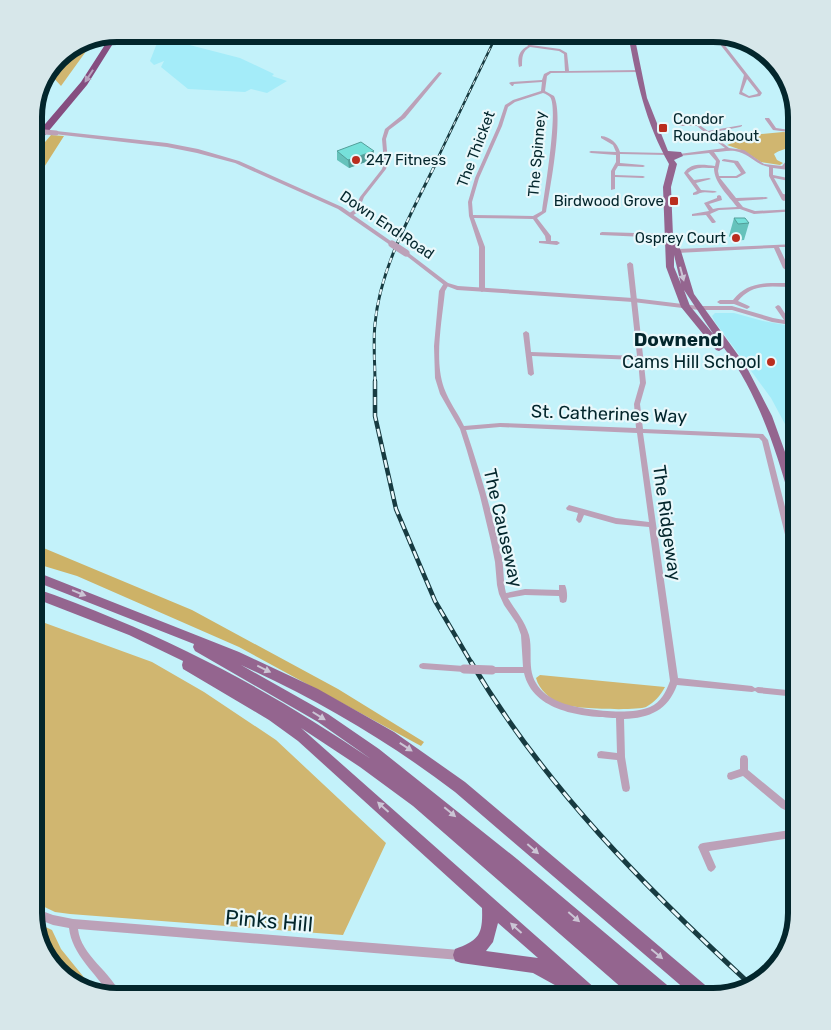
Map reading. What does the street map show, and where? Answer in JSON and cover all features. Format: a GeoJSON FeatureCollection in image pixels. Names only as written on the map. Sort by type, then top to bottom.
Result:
{"type":"FeatureCollection","features":[{"type":"Feature","properties":{"kind":"highway"},"geometry":{"type":"LineString","coordinates":[[43,132],[84,83],[109,43]]}},
{"type":"Feature","properties":{"kind":"highway"},"geometry":{"type":"LineString","coordinates":[[43,120],[73,83],[99,45]]}},
{"type":"Feature","properties":{"kind":"main road"},"geometry":{"type":"LineString","coordinates":[[633,43],[644,98],[660,133],[667,155],[673,163],[672,172]]}},
{"type":"Feature","properties":{"kind":"main road"},"geometry":{"type":"LineString","coordinates":[[660,133],[678,155],[680,165],[668,178],[667,187],[670,267],[686,307],[755,392]]}},
{"type":"Feature","properties":{"kind":"main road"},"geometry":{"type":"LineString","coordinates":[[667,155],[678,155]]}},
{"type":"Feature","properties":{"kind":"main road"},"geometry":{"type":"LineString","coordinates":[[669,237],[676,251],[684,280],[699,308],[741,367],[755,392],[776,434],[788,473]]}},
{"type":"Feature","properties":{"kind":"main road"},"geometry":{"type":"LineString","coordinates":[[43,579],[192,636],[312,693],[353,715],[425,759],[696,988]]}},
{"type":"Feature","properties":{"kind":"main road"},"geometry":{"type":"LineString","coordinates":[[43,597],[200,663],[313,727],[364,761],[410,796],[628,973],[653,988]]}},
{"type":"Feature","properties":{"kind":"main road"},"geometry":{"type":"LineString","coordinates":[[155,623],[266,684],[323,718],[374,753],[512,864],[628,973],[638,988]]}},
{"type":"Feature","properties":{"kind":"main road"},"geometry":{"type":"LineString","coordinates":[[144,638],[274,716],[303,736],[582,988]]}},
{"type":"Feature","properties":{"kind":"main road"},"geometry":{"type":"LineString","coordinates":[[461,955],[479,947],[489,935],[491,929],[490,905]]}},
{"type":"Feature","properties":{"kind":"main road"},"geometry":{"type":"LineString","coordinates":[[461,955],[533,965],[542,968],[574,988]]}},
{"type":"Feature","properties":{"kind":"street"},"geometry":{"type":"LineString","coordinates":[[721,43],[746,75],[760,93],[759,95],[749,97],[740,93],[746,75]]}},
{"type":"Feature","properties":{"kind":"street"},"geometry":{"type":"LineString","coordinates":[[520,66],[520,53],[530,46],[563,52],[566,57],[567,71]]}},
{"type":"Feature","properties":{"kind":"street"},"geometry":{"type":"LineString","coordinates":[[543,92],[548,72],[638,71]]}},
{"type":"Feature","properties":{"kind":"street"},"geometry":{"type":"LineString","coordinates":[[350,215],[356,211],[362,197],[384,169],[386,163],[384,139],[387,128],[403,116],[440,73]]}},
{"type":"Feature","properties":{"kind":"street"},"geometry":{"type":"LineString","coordinates":[[506,83],[545,81]]}},
{"type":"Feature","properties":{"kind":"street","name":"The Thicket"},"geometry":{"type":"LineString","coordinates":[[482,290],[482,247],[471,216],[471,194],[500,126],[506,106],[514,101],[543,92]]}},
{"type":"Feature","properties":{"kind":"street","name":"The Spinney"},"geometry":{"type":"LineString","coordinates":[[471,216],[534,218],[544,212],[555,130],[554,99],[551,95],[543,92]]}},
{"type":"Feature","properties":{"kind":"street"},"geometry":{"type":"LineString","coordinates":[[767,119],[777,129],[788,131]]}},
{"type":"Feature","properties":{"kind":"street"},"geometry":{"type":"LineString","coordinates":[[679,125],[697,124],[712,137],[724,143],[728,149]]}},
{"type":"Feature","properties":{"kind":"street"},"geometry":{"type":"LineString","coordinates":[[764,125],[771,124]]}},
{"type":"Feature","properties":{"kind":"street"},"geometry":{"type":"LineString","coordinates":[[707,132],[740,127]]}},
{"type":"Feature","properties":{"kind":"street","name":"Down End Road"},"geometry":{"type":"LineString","coordinates":[[43,131],[167,145],[216,155],[237,162],[317,197],[350,215],[406,253],[446,284],[457,288],[633,300],[699,308]]}},
{"type":"Feature","properties":{"kind":"street"},"geometry":{"type":"LineString","coordinates":[[603,137],[615,144],[618,154],[613,176],[614,189]]}},
{"type":"Feature","properties":{"kind":"street"},"geometry":{"type":"LineString","coordinates":[[700,139],[712,137]]}},
{"type":"Feature","properties":{"kind":"street"},"geometry":{"type":"LineString","coordinates":[[678,155],[728,149],[742,151],[757,162],[788,168]]}},
{"type":"Feature","properties":{"kind":"street"},"geometry":{"type":"LineString","coordinates":[[591,152],[667,155]]}},
{"type":"Feature","properties":{"kind":"street"},"geometry":{"type":"LineString","coordinates":[[711,152],[717,159],[717,177],[740,208]]}},
{"type":"Feature","properties":{"kind":"street"},"geometry":{"type":"LineString","coordinates":[[717,177],[737,177],[747,172],[736,162],[724,160]]}},
{"type":"Feature","properties":{"kind":"street"},"geometry":{"type":"LineString","coordinates":[[784,167],[788,162]]}},
{"type":"Feature","properties":{"kind":"street"},"geometry":{"type":"LineString","coordinates":[[616,164],[643,166]]}},
{"type":"Feature","properties":{"kind":"street"},"geometry":{"type":"LineString","coordinates":[[700,191],[686,173],[689,169],[697,166],[716,167]]}},
{"type":"Feature","properties":{"kind":"street"},"geometry":{"type":"LineString","coordinates":[[771,166],[771,176],[783,198],[788,198]]}},
{"type":"Feature","properties":{"kind":"street"},"geometry":{"type":"LineString","coordinates":[[613,176],[643,177]]}},
{"type":"Feature","properties":{"kind":"street"},"geometry":{"type":"LineString","coordinates":[[771,176],[788,179]]}},
{"type":"Feature","properties":{"kind":"street"},"geometry":{"type":"LineString","coordinates":[[693,182],[709,179]]}},
{"type":"Feature","properties":{"kind":"street"},"geometry":{"type":"LineString","coordinates":[[695,194],[700,191],[715,192]]}},
{"type":"Feature","properties":{"kind":"street"},"geometry":{"type":"LineString","coordinates":[[714,222],[706,202],[720,200],[720,196]]}},
{"type":"Feature","properties":{"kind":"street"},"geometry":{"type":"LineString","coordinates":[[734,200],[766,198]]}},
{"type":"Feature","properties":{"kind":"street"},"geometry":{"type":"LineString","coordinates":[[694,214],[740,208],[754,213],[788,210]]}},
{"type":"Feature","properties":{"kind":"street"},"geometry":{"type":"LineString","coordinates":[[783,210],[788,216]]}},
{"type":"Feature","properties":{"kind":"street","name":"The Spinney"},"geometry":{"type":"LineString","coordinates":[[534,218],[548,236],[549,242]]}},
{"type":"Feature","properties":{"kind":"street"},"geometry":{"type":"LineString","coordinates":[[602,234],[669,237]]}},
{"type":"Feature","properties":{"kind":"street"},"geometry":{"type":"LineString","coordinates":[[541,242],[557,243]]}},
{"type":"Feature","properties":{"kind":"street"},"geometry":{"type":"LineString","coordinates":[[676,251],[788,245]]}},
{"type":"Feature","properties":{"kind":"street"},"geometry":{"type":"LineString","coordinates":[[776,246],[786,268]]}},
{"type":"Feature","properties":{"kind":"street","name":"The Ridgeway"},"geometry":{"type":"LineString","coordinates":[[630,264],[643,383],[636,404],[674,681]]}},
{"type":"Feature","properties":{"kind":"street","name":"The Causeway"},"geometry":{"type":"LineString","coordinates":[[446,284],[442,291],[438,378],[446,400],[462,428],[498,558],[500,585],[504,596],[524,631],[527,670],[531,682],[539,694],[562,707],[620,715]]}},
{"type":"Feature","properties":{"kind":"street"},"geometry":{"type":"LineString","coordinates":[[735,302],[740,295],[761,284],[788,285]]}},
{"type":"Feature","properties":{"kind":"street"},"geometry":{"type":"LineString","coordinates":[[739,288],[746,291]]}},
{"type":"Feature","properties":{"kind":"street"},"geometry":{"type":"LineString","coordinates":[[720,302],[735,302],[747,307]]}},
{"type":"Feature","properties":{"kind":"street"},"geometry":{"type":"LineString","coordinates":[[778,307],[788,323]]}},
{"type":"Feature","properties":{"kind":"street"},"geometry":{"type":"LineString","coordinates":[[699,308],[732,308],[788,323]]}},
{"type":"Feature","properties":{"kind":"street"},"geometry":{"type":"LineString","coordinates":[[526,333],[531,374]]}},
{"type":"Feature","properties":{"kind":"street"},"geometry":{"type":"LineString","coordinates":[[529,354],[640,358]]}},
{"type":"Feature","properties":{"kind":"street","name":"St. Catherines Way"},"geometry":{"type":"LineString","coordinates":[[462,428],[500,425],[539,426],[761,436],[765,440],[788,531]]}},
{"type":"Feature","properties":{"kind":"street"},"geometry":{"type":"LineString","coordinates":[[569,508],[616,521],[652,524]]}},
{"type":"Feature","properties":{"kind":"street"},"geometry":{"type":"LineString","coordinates":[[580,520],[582,512]]}},
{"type":"Feature","properties":{"kind":"street"},"geometry":{"type":"LineString","coordinates":[[504,596],[525,592],[562,593]]}},
{"type":"Feature","properties":{"kind":"street"},"geometry":{"type":"LineString","coordinates":[[423,666],[527,670]]}},
{"type":"Feature","properties":{"kind":"street"},"geometry":{"type":"LineString","coordinates":[[626,788],[621,757],[620,715],[646,713],[657,708],[666,701],[674,681],[788,693]]}},
{"type":"Feature","properties":{"kind":"street"},"geometry":{"type":"LineString","coordinates":[[601,755],[621,757]]}},
{"type":"Feature","properties":{"kind":"street"},"geometry":{"type":"LineString","coordinates":[[744,759],[744,772]]}},
{"type":"Feature","properties":{"kind":"street"},"geometry":{"type":"LineString","coordinates":[[731,776],[744,772]]}},
{"type":"Feature","properties":{"kind":"street"},"geometry":{"type":"LineString","coordinates":[[744,772],[788,807]]}},
{"type":"Feature","properties":{"kind":"street"},"geometry":{"type":"LineString","coordinates":[[711,867],[703,847],[788,834]]}},
{"type":"Feature","properties":{"kind":"street","name":"Pinks Hill"},"geometry":{"type":"LineString","coordinates":[[43,916],[74,924],[461,955]]}},
{"type":"Feature","properties":{"kind":"street"},"geometry":{"type":"LineString","coordinates":[[74,924],[76,942],[112,987]]}},
{"type":"Feature","properties":{"kind":"shaded area"},"geometry":{"type":"Polygon","coordinates":[[[157,43],[182,43],[240,58],[274,74],[272,76],[287,81],[267,93],[251,89],[245,92],[188,89],[161,67],[164,61],[154,65],[150,61],[157,43]]]}},
{"type":"Feature","properties":{"kind":"shaded area"},"geometry":{"type":"Polygon","coordinates":[[[88,48],[61,86],[54,78],[58,72],[68,61],[88,48]]]}},
{"type":"Feature","properties":{"kind":"shaded area"},"geometry":{"type":"Polygon","coordinates":[[[788,132],[788,148],[774,154],[777,160],[783,163],[780,165],[761,162],[744,151],[727,145],[752,135],[788,132]]]}},
{"type":"Feature","properties":{"kind":"shaded area"},"geometry":{"type":"Polygon","coordinates":[[[51,135],[64,136],[43,169],[43,144],[51,135]]]}},
{"type":"Feature","properties":{"kind":"shaded area","name":"Cams Hill School"},"geometry":{"type":"Polygon","coordinates":[[[715,313],[734,313],[788,325],[788,430],[771,398],[712,316],[715,313]]]}},
{"type":"Feature","properties":{"kind":"shaded area"},"geometry":{"type":"Polygon","coordinates":[[[43,548],[192,610],[338,689],[424,742],[421,746],[239,647],[77,576],[43,566],[43,548]]]}},
{"type":"Feature","properties":{"kind":"shaded area"},"geometry":{"type":"Polygon","coordinates":[[[43,622],[152,662],[204,692],[276,740],[386,843],[343,935],[55,912],[43,906],[43,622]]]}},
{"type":"Feature","properties":{"kind":"shaded area"},"geometry":{"type":"Polygon","coordinates":[[[540,675],[665,687],[657,699],[646,707],[618,709],[578,707],[562,704],[550,697],[536,678],[540,675]]]}},
{"type":"Feature","properties":{"kind":"shaded area"},"geometry":{"type":"Polygon","coordinates":[[[44,926],[52,930],[61,949],[87,981],[76,975],[61,962],[50,946],[44,926]]]}},
{"type":"Feature","properties":{"kind":"building"},"geometry":{"type":"Polygon","coordinates":[[[361,142],[374,151],[348,160],[337,151],[361,142]]]}},
{"type":"Feature","properties":{"kind":"building"},"geometry":{"type":"Polygon","coordinates":[[[734,218],[745,218],[749,223],[738,224],[734,218]]]}},
{"type":"Feature","properties":{"kind":"railway"},"geometry":{"type":"LineString","coordinates":[[434,166],[493,43]]}},
{"type":"Feature","properties":{"kind":"railway"},"geometry":{"type":"LineString","coordinates":[[375,382],[375,324],[383,282],[398,242],[435,165]]}},
{"type":"Feature","properties":{"kind":"railway"},"geometry":{"type":"LineString","coordinates":[[375,382],[375,416],[396,509],[435,601],[472,664]]}},
{"type":"Feature","properties":{"kind":"railway"},"geometry":{"type":"LineString","coordinates":[[471,662],[500,708],[531,751],[599,834],[712,949],[746,980]]}},
{"type":"Feature","properties":{"kind":"place","name":"Condor Roundabout"},"geometry":{"type":"Point","coordinates":[663,128]}},
{"type":"Feature","properties":{"kind":"place","name":"247 Fitness"},"geometry":{"type":"Point","coordinates":[356,160]}},
{"type":"Feature","properties":{"kind":"place","name":"Birdwood Grove"},"geometry":{"type":"Point","coordinates":[674,201]}},
{"type":"Feature","properties":{"kind":"place","name":"Osprey Court"},"geometry":{"type":"Point","coordinates":[736,238]}},
{"type":"Feature","properties":{"kind":"place","name":"Cams Hill School"},"geometry":{"type":"Point","coordinates":[771,362]}},
{"type":"Feature","properties":{"kind":"district","name":"Downend"},"geometry":{"type":"Point","coordinates":[678,339]}}]}
